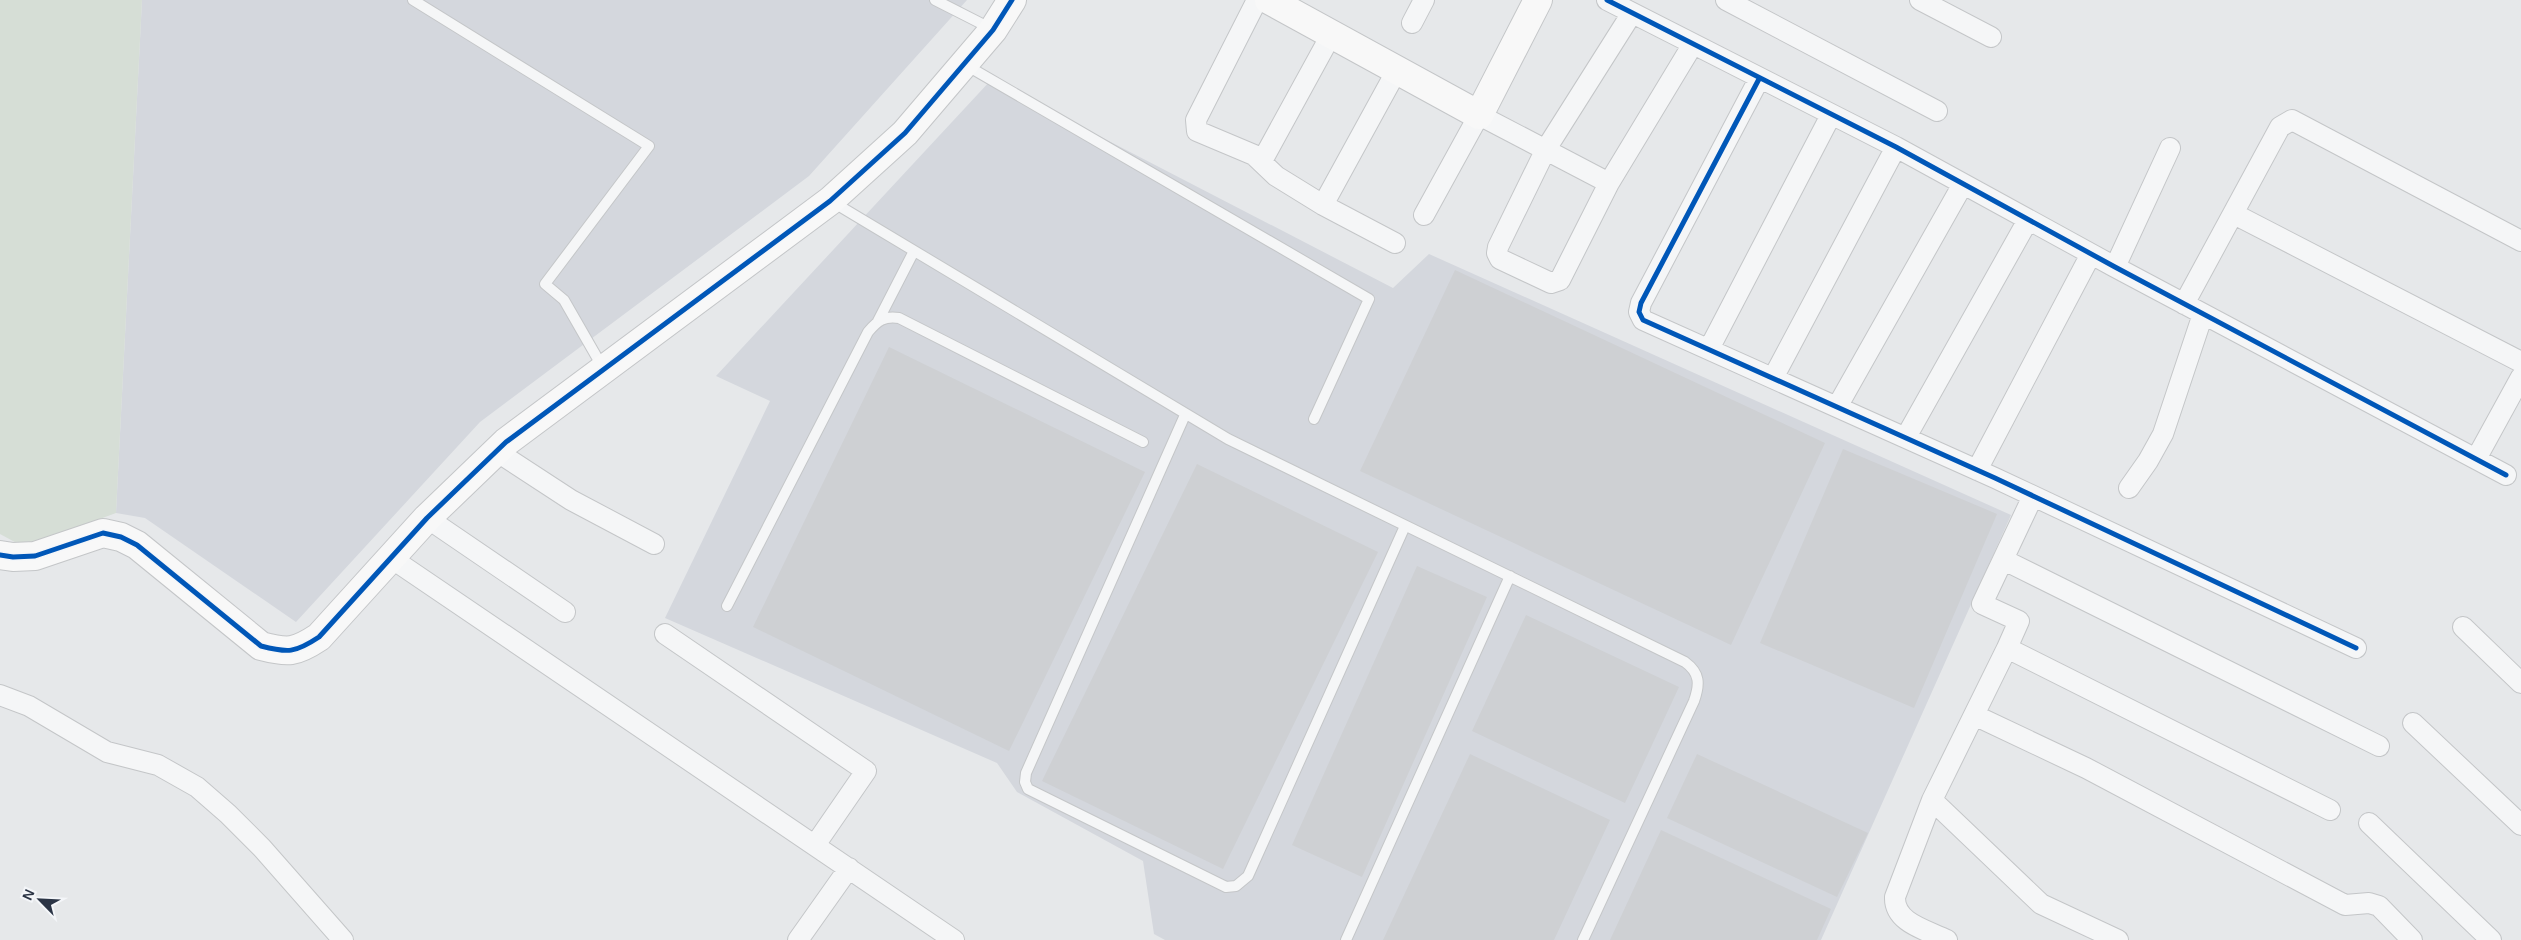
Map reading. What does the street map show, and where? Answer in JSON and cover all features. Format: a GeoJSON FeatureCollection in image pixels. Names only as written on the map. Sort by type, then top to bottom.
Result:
{"type":"FeatureCollection","features":[{"type":"Feature","properties":{"kind":"street"},"geometry":{"type":"LineString","coordinates":[[0,554],[14,557],[34,556],[103,533],[121,537],[137,545],[261,646],[281,651],[302,649],[319,637],[427,518],[496,451],[830,201],[905,134],[993,30],[1012,0]]}},
{"type":"Feature","properties":{"kind":"street"},"geometry":{"type":"LineString","coordinates":[[1257,0],[1194,126],[1197,131],[1254,155],[1276,176],[1323,205],[1395,243]]}},
{"type":"Feature","properties":{"kind":"street"},"geometry":{"type":"LineString","coordinates":[[1269,0],[1608,183]]}},
{"type":"Feature","properties":{"kind":"street"},"geometry":{"type":"LineString","coordinates":[[1412,23],[1424,0]]}},
{"type":"Feature","properties":{"kind":"street"},"geometry":{"type":"LineString","coordinates":[[1424,215],[1479,115],[1538,0]]}},
{"type":"Feature","properties":{"kind":"street"},"geometry":{"type":"LineString","coordinates":[[1607,0],[1896,147],[2115,267],[2506,475]]}},
{"type":"Feature","properties":{"kind":"street"},"geometry":{"type":"LineString","coordinates":[[1726,0],[1937,111]]}},
{"type":"Feature","properties":{"kind":"street"},"geometry":{"type":"LineString","coordinates":[[1920,0],[1991,37]]}},
{"type":"Feature","properties":{"kind":"street"},"geometry":{"type":"LineString","coordinates":[[1632,13],[1546,149],[1498,247],[1496,254],[1500,259],[1551,283],[1557,283],[1560,280],[1608,183],[1693,44]]}},
{"type":"Feature","properties":{"kind":"street"},"geometry":{"type":"LineString","coordinates":[[1262,161],[1331,35]]}},
{"type":"Feature","properties":{"kind":"street"},"geometry":{"type":"LineString","coordinates":[[1323,205],[1397,70]]}},
{"type":"Feature","properties":{"kind":"street"},"geometry":{"type":"LineString","coordinates":[[1759,78],[1640,303],[1639,312],[1642,320],[1977,470],[2356,648]]}},
{"type":"Feature","properties":{"kind":"street"},"geometry":{"type":"LineString","coordinates":[[1709,349],[1831,115]]}},
{"type":"Feature","properties":{"kind":"street"},"geometry":{"type":"LineString","coordinates":[[2184,304],[2280,127],[2292,120],[2521,241]]}},
{"type":"Feature","properties":{"kind":"street"},"geometry":{"type":"LineString","coordinates":[[1773,378],[1896,147]]}},
{"type":"Feature","properties":{"kind":"street"},"geometry":{"type":"LineString","coordinates":[[2115,267],[2170,148]]}},
{"type":"Feature","properties":{"kind":"street"},"geometry":{"type":"LineString","coordinates":[[1837,406],[1963,184]]}},
{"type":"Feature","properties":{"kind":"street"},"geometry":{"type":"LineString","coordinates":[[2234,214],[2521,362]]}},
{"type":"Feature","properties":{"kind":"street"},"geometry":{"type":"LineString","coordinates":[[1906,438],[2028,220]]}},
{"type":"Feature","properties":{"kind":"street"},"geometry":{"type":"LineString","coordinates":[[1977,470],[2091,254]]}},
{"type":"Feature","properties":{"kind":"street"},"geometry":{"type":"LineString","coordinates":[[2129,488],[2148,462],[2163,434],[2203,314]]}},
{"type":"Feature","properties":{"kind":"street"},"geometry":{"type":"LineString","coordinates":[[2476,459],[2521,377]]}},
{"type":"Feature","properties":{"kind":"street"},"geometry":{"type":"LineString","coordinates":[[496,451],[572,500],[654,544]]}},
{"type":"Feature","properties":{"kind":"street"},"geometry":{"type":"LineString","coordinates":[[1947,940],[1899,915],[1895,907],[1895,897],[1932,800],[2019,621],[1982,604],[2033,496]]}},
{"type":"Feature","properties":{"kind":"street"},"geometry":{"type":"LineString","coordinates":[[427,518],[566,612]]}},
{"type":"Feature","properties":{"kind":"street"},"geometry":{"type":"LineString","coordinates":[[391,558],[954,940]]}},
{"type":"Feature","properties":{"kind":"street"},"geometry":{"type":"LineString","coordinates":[[2004,560],[2379,746]]}},
{"type":"Feature","properties":{"kind":"street"},"geometry":{"type":"LineString","coordinates":[[2463,626],[2521,683]]}},
{"type":"Feature","properties":{"kind":"street"},"geometry":{"type":"LineString","coordinates":[[665,634],[866,771],[815,845]]}},
{"type":"Feature","properties":{"kind":"street"},"geometry":{"type":"LineString","coordinates":[[2007,648],[2330,810]]}},
{"type":"Feature","properties":{"kind":"street"},"geometry":{"type":"LineString","coordinates":[[0,694],[29,706],[107,752],[158,765],[197,787],[228,814],[262,848],[343,940]]}},
{"type":"Feature","properties":{"kind":"street"},"geometry":{"type":"LineString","coordinates":[[1974,715],[2086,768],[2345,905],[2361,903],[2379,906],[2412,940]]}},
{"type":"Feature","properties":{"kind":"street"},"geometry":{"type":"LineString","coordinates":[[2413,723],[2521,825]]}},
{"type":"Feature","properties":{"kind":"street"},"geometry":{"type":"LineString","coordinates":[[1932,800],[2041,904],[2057,914],[2118,940]]}},
{"type":"Feature","properties":{"kind":"street"},"geometry":{"type":"LineString","coordinates":[[2369,824],[2491,940]]}},
{"type":"Feature","properties":{"kind":"street"},"geometry":{"type":"LineString","coordinates":[[798,940],[848,868]]}},
{"type":"Feature","properties":{"kind":"lane"},"geometry":{"type":"LineString","coordinates":[[414,0],[649,146],[545,284],[564,300],[604,369]]}},
{"type":"Feature","properties":{"kind":"lane"},"geometry":{"type":"LineString","coordinates":[[934,0],[993,30]]}},
{"type":"Feature","properties":{"kind":"lane"},"geometry":{"type":"LineString","coordinates":[[964,63],[1369,299],[1314,419]]}},
{"type":"Feature","properties":{"kind":"lane"},"geometry":{"type":"LineString","coordinates":[[830,201],[1186,416],[1228,439],[1685,662],[1694,669],[1698,678],[1698,690],[1694,701],[1583,940]]}},
{"type":"Feature","properties":{"kind":"lane"},"geometry":{"type":"LineString","coordinates":[[727,606],[868,332],[877,322],[914,251]]}},
{"type":"Feature","properties":{"kind":"lane"},"geometry":{"type":"LineString","coordinates":[[877,322],[887,316],[899,318],[1143,442]]}},
{"type":"Feature","properties":{"kind":"lane"},"geometry":{"type":"LineString","coordinates":[[1186,416],[1026,773],[1025,782],[1028,789],[1226,887],[1236,886],[1248,876],[1405,526]]}},
{"type":"Feature","properties":{"kind":"lane"},"geometry":{"type":"LineString","coordinates":[[1346,940],[1510,576]]}},
{"type":"Feature","properties":{"kind":"shaded area"},"geometry":{"type":"Polygon","coordinates":[[[0,0],[142,0],[116,513],[24,547],[0,534],[0,0]]]}},
{"type":"Feature","properties":{"kind":"shaded area"},"geometry":{"type":"Polygon","coordinates":[[[142,0],[967,0],[809,176],[480,422],[296,622],[145,518],[116,513],[142,0]]]}},
{"type":"Feature","properties":{"kind":"shaded area"},"geometry":{"type":"Polygon","coordinates":[[[991,80],[1393,288],[1429,254],[2011,515],[1821,940],[1165,940],[1154,934],[1143,861],[1017,792],[997,763],[665,618],[770,401],[716,376],[991,80]]]}},
{"type":"Feature","properties":{"kind":"building"},"geometry":{"type":"Polygon","coordinates":[[[1455,270],[1825,443],[1731,645],[1360,471],[1455,270]]]}},
{"type":"Feature","properties":{"kind":"building"},"geometry":{"type":"Polygon","coordinates":[[[889,347],[1145,472],[1009,751],[753,627],[889,347]]]}},
{"type":"Feature","properties":{"kind":"building"},"geometry":{"type":"Polygon","coordinates":[[[1843,449],[1997,514],[1914,708],[1760,643],[1843,449]]]}},
{"type":"Feature","properties":{"kind":"building"},"geometry":{"type":"Polygon","coordinates":[[[1197,464],[1378,552],[1223,869],[1042,781],[1197,464]]]}},
{"type":"Feature","properties":{"kind":"building"},"geometry":{"type":"Polygon","coordinates":[[[1417,566],[1487,597],[1362,877],[1292,845],[1417,566]]]}},
{"type":"Feature","properties":{"kind":"building"},"geometry":{"type":"Polygon","coordinates":[[[1526,615],[1679,687],[1625,803],[1472,731],[1526,615]]]}},
{"type":"Feature","properties":{"kind":"building"},"geometry":{"type":"Polygon","coordinates":[[[1470,754],[1610,820],[1554,940],[1383,940],[1470,754]]]}},
{"type":"Feature","properties":{"kind":"building"},"geometry":{"type":"Polygon","coordinates":[[[1697,754],[1868,833],[1837,897],[1667,818],[1697,754]]]}},
{"type":"Feature","properties":{"kind":"building"},"geometry":{"type":"Polygon","coordinates":[[[1661,830],[1831,909],[1817,940],[1610,940],[1661,830]]]}},
{"type":"Feature","properties":{"kind":"cycle path"},"geometry":{"type":"LineString","coordinates":[[0,555],[13,557],[35,556],[103,533],[121,537],[137,545],[261,646],[278,650],[291,650],[304,646],[319,637],[427,518],[506,442],[830,201],[905,133],[993,30],[1012,0]]}},
{"type":"Feature","properties":{"kind":"cycle path"},"geometry":{"type":"LineString","coordinates":[[1607,0],[1896,147],[2115,267],[2506,475]]}},
{"type":"Feature","properties":{"kind":"cycle path"},"geometry":{"type":"LineString","coordinates":[[1759,79],[1641,303],[1639,312],[1643,320],[1995,478],[2356,648]]}}]}
